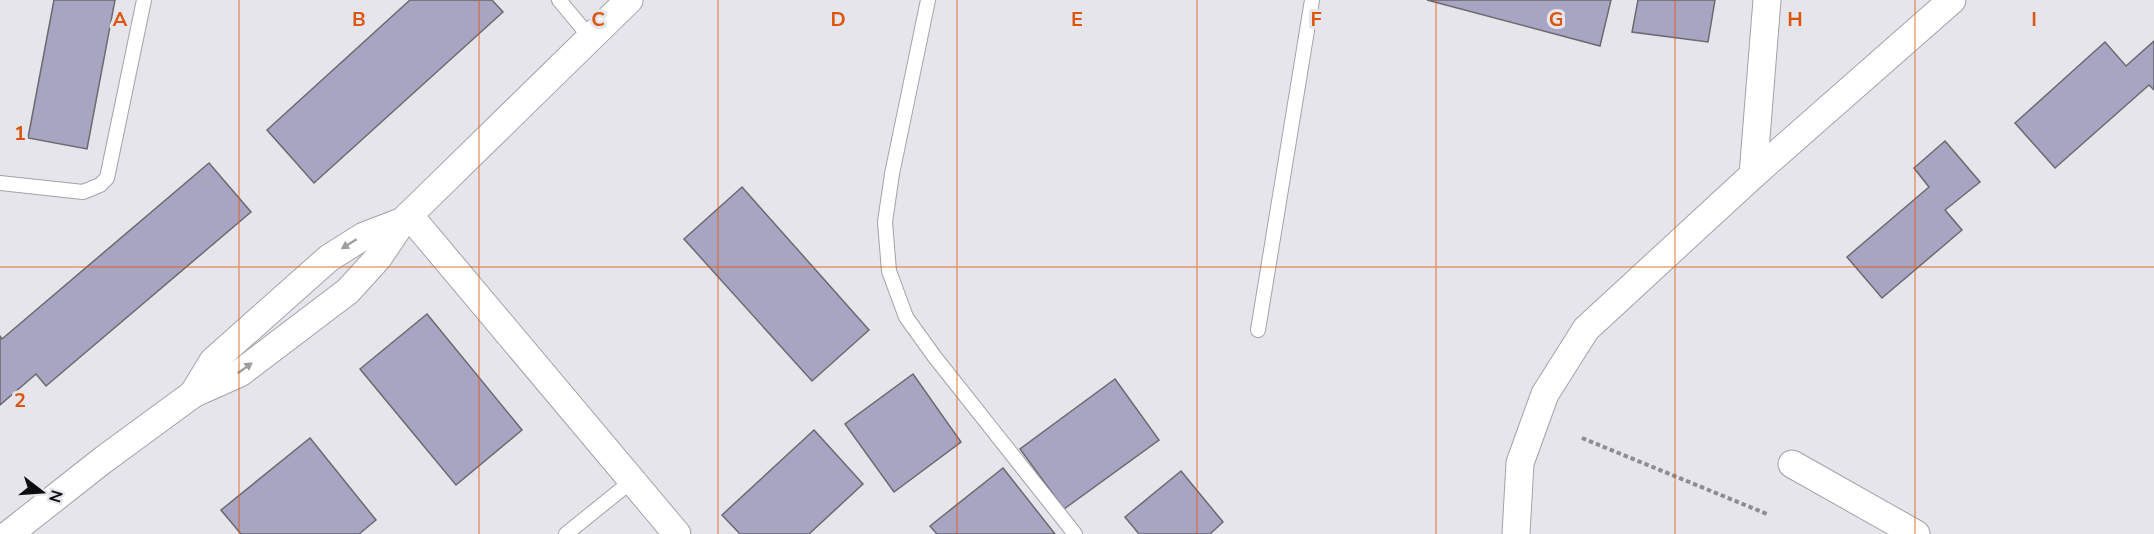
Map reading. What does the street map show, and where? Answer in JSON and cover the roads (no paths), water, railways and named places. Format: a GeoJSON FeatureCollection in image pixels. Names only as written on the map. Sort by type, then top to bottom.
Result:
{"type":"FeatureCollection","features":[{"type":"Feature","properties":{"kind":"street"},"geometry":{"type":"LineString","coordinates":[[9,534],[94,467],[193,394],[240,373],[348,291],[378,258],[406,218],[589,36],[629,0]]}},
{"type":"Feature","properties":{"kind":"street"},"geometry":{"type":"LineString","coordinates":[[1753,175],[1767,0]]}},
{"type":"Feature","properties":{"kind":"street"},"geometry":{"type":"LineString","coordinates":[[1515,534],[1520,463],[1545,394],[1586,329],[1753,175],[1952,0]]}},
{"type":"Feature","properties":{"kind":"street"},"geometry":{"type":"LineString","coordinates":[[193,394],[213,361],[329,258],[364,236],[406,218]]}},
{"type":"Feature","properties":{"kind":"street"},"geometry":{"type":"LineString","coordinates":[[406,218],[677,534]]}},
{"type":"Feature","properties":{"kind":"street"},"geometry":{"type":"LineString","coordinates":[[1792,464],[1916,534]]}},
{"type":"Feature","properties":{"kind":"lane"},"geometry":{"type":"LineString","coordinates":[[0,183],[83,192],[92,190],[107,178],[144,0]]}},
{"type":"Feature","properties":{"kind":"lane"},"geometry":{"type":"LineString","coordinates":[[559,0],[589,36]]}},
{"type":"Feature","properties":{"kind":"lane"},"geometry":{"type":"LineString","coordinates":[[928,0],[886,212],[890,271],[906,316],[1075,534]]}},
{"type":"Feature","properties":{"kind":"lane"},"geometry":{"type":"LineString","coordinates":[[1258,330],[1312,0]]}},
{"type":"Feature","properties":{"kind":"lane"},"geometry":{"type":"LineString","coordinates":[[566,534],[633,480]]}}]}
